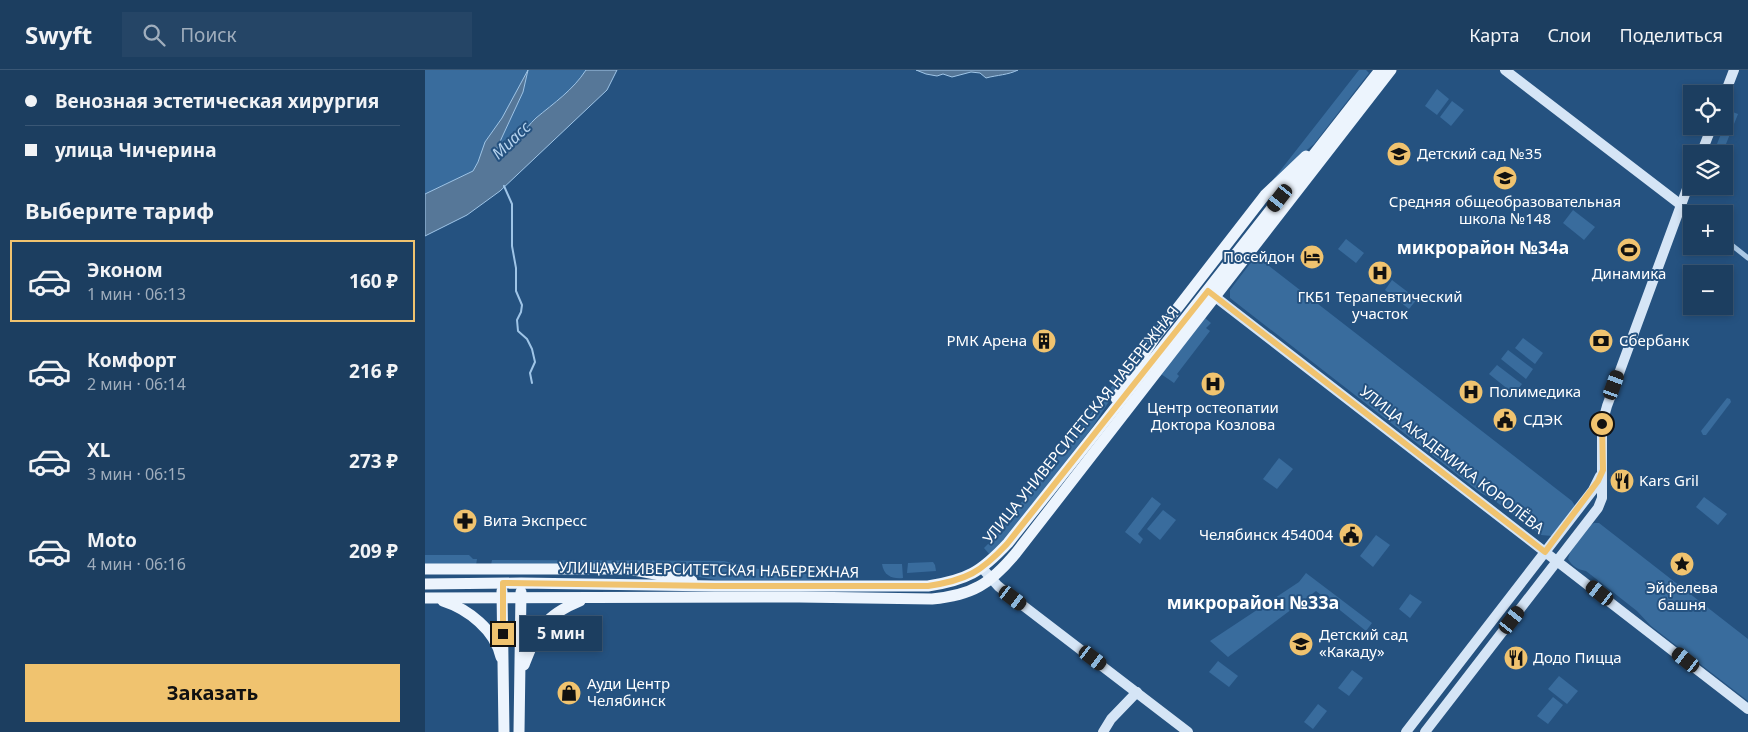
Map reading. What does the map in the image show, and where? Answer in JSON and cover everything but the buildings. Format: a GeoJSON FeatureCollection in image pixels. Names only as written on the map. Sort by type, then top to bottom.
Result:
{"type":"FeatureCollection","features":[{"type":"Feature","properties":{"kind":"main road","name":"УЛИЦА УНИВЕРСИТЕТСКАЯ НАБЕРЕЖНАЯ"},"geometry":{"type":"LineString","coordinates":[[428,598],[769,597],[932,599],[953,596],[977,589],[1001,571],[1016,553],[1380,70]]}},
{"type":"Feature","properties":{"kind":"main road","name":"УЛИЦА УНИВЕРСИТЕТСКАЯ НАБЕРЕЖНАЯ"},"geometry":{"type":"LineString","coordinates":[[425,584],[928,586],[963,578],[982,568],[1007,544],[1212,294],[1391,70]]}},
{"type":"Feature","properties":{"kind":"main road"},"geometry":{"type":"LineString","coordinates":[[1095,435],[1109,408],[1155,336],[1265,195],[1328,137]]}},
{"type":"Feature","properties":{"kind":"main road"},"geometry":{"type":"LineString","coordinates":[[425,569],[629,569],[657,573],[715,586]]}},
{"type":"Feature","properties":{"kind":"main road"},"geometry":{"type":"LineString","coordinates":[[503,583],[504,732]]}},
{"type":"Feature","properties":{"kind":"main road"},"geometry":{"type":"LineString","coordinates":[[519,732],[521,583]]}},
{"type":"Feature","properties":{"kind":"main road"},"geometry":{"type":"LineString","coordinates":[[428,598],[460,608],[484,627],[499,652],[504,673]]}},
{"type":"Feature","properties":{"kind":"main road"},"geometry":{"type":"LineString","coordinates":[[521,671],[542,625],[562,609],[586,598]]}},
{"type":"Feature","properties":{"kind":"street"},"geometry":{"type":"LineString","coordinates":[[1505,70],[1681,205]]}},
{"type":"Feature","properties":{"kind":"street"},"geometry":{"type":"LineString","coordinates":[[1728,85],[1733,70]]}},
{"type":"Feature","properties":{"kind":"street"},"geometry":{"type":"LineString","coordinates":[[1425,732],[1598,508],[1602,498],[1602,424],[1685,195]]}},
{"type":"Feature","properties":{"kind":"street"},"geometry":{"type":"LineString","coordinates":[[1733,246],[1748,258]]}},
{"type":"Feature","properties":{"kind":"street","name":"УЛИЦА АКАДЕМИКА КОРОЛЁВА"},"geometry":{"type":"LineString","coordinates":[[1212,294],[1748,708]]}},
{"type":"Feature","properties":{"kind":"street"},"geometry":{"type":"LineString","coordinates":[[1406,732],[1593,490],[1603,470]]}},
{"type":"Feature","properties":{"kind":"street"},"geometry":{"type":"LineString","coordinates":[[982,568],[991,579],[1013,598],[1188,732]]}},
{"type":"Feature","properties":{"kind":"street"},"geometry":{"type":"LineString","coordinates":[[1103,732],[1111,720],[1137,692]]}},
{"type":"Feature","properties":{"kind":"shaded area"},"geometry":{"type":"Polygon","coordinates":[[[425,70],[586,70],[569,90],[536,118],[515,142],[499,152],[497,148],[523,92],[528,71],[502,119],[485,142],[473,171],[425,194],[425,70]]]}},
{"type":"Feature","properties":{"kind":"shaded area","name":"Миасс"},"geometry":{"type":"Polygon","coordinates":[[[528,70],[523,92],[497,148],[499,152],[510,147],[536,118],[569,90],[586,70],[617,70],[607,90],[500,191],[467,215],[425,236],[425,194],[473,171],[485,142],[502,118],[528,70]]]}},
{"type":"Feature","properties":{"kind":"shaded area"},"geometry":{"type":"Polygon","coordinates":[[[916,70],[1018,70],[986,78],[980,73],[971,72],[952,77],[943,74],[937,76],[926,74],[916,70]]]}},
{"type":"Feature","properties":{"kind":"shaded area"},"geometry":{"type":"Polygon","coordinates":[[[1359,70],[1366,70],[1369,73],[1314,144],[1296,159],[1258,199],[1359,70]]]}},
{"type":"Feature","properties":{"kind":"shaded area"},"geometry":{"type":"Polygon","coordinates":[[[1437,89],[1449,99],[1437,115],[1425,106],[1437,89]]]}},
{"type":"Feature","properties":{"kind":"shaded area"},"geometry":{"type":"Polygon","coordinates":[[[1452,101],[1464,110],[1451,126],[1440,117],[1452,101]]]}},
{"type":"Feature","properties":{"kind":"shaded area"},"geometry":{"type":"Polygon","coordinates":[[[1733,112],[1738,114],[1733,126],[1733,112]]]}},
{"type":"Feature","properties":{"kind":"shaded area"},"geometry":{"type":"Polygon","coordinates":[[[1721,135],[1730,135],[1726,145],[1717,145],[1721,135]]]}},
{"type":"Feature","properties":{"kind":"shaded area"},"geometry":{"type":"Polygon","coordinates":[[[1573,210],[1595,227],[1584,240],[1563,223],[1573,210]]]}},
{"type":"Feature","properties":{"kind":"shaded area"},"geometry":{"type":"Polygon","coordinates":[[[1346,239],[1364,253],[1356,263],[1338,249],[1346,239]]]}},
{"type":"Feature","properties":{"kind":"shaded area"},"geometry":{"type":"Polygon","coordinates":[[[1260,259],[1572,501],[1575,506],[1552,536],[1541,535],[1481,493],[1230,298],[1230,290],[1252,261],[1260,259]]]}},
{"type":"Feature","properties":{"kind":"shaded area"},"geometry":{"type":"Polygon","coordinates":[[[1392,280],[1417,299],[1409,309],[1385,290],[1392,280]]]}},
{"type":"Feature","properties":{"kind":"shaded area"},"geometry":{"type":"Polygon","coordinates":[[[1205,318],[1211,323],[1206,328],[1210,331],[1177,374],[1179,376],[1174,383],[1161,374],[1205,318]]]}},
{"type":"Feature","properties":{"kind":"shaded area"},"geometry":{"type":"Polygon","coordinates":[[[1523,338],[1543,353],[1535,364],[1515,348],[1523,338]]]}},
{"type":"Feature","properties":{"kind":"shaded area"},"geometry":{"type":"Polygon","coordinates":[[[1149,339],[1092,428],[1002,543],[990,555],[984,548],[1149,339]]]}},
{"type":"Feature","properties":{"kind":"shaded area"},"geometry":{"type":"Polygon","coordinates":[[[1508,350],[1533,369],[1526,379],[1501,359],[1508,350]]]}},
{"type":"Feature","properties":{"kind":"shaded area"},"geometry":{"type":"Polygon","coordinates":[[[1497,365],[1522,384],[1514,394],[1489,374],[1497,365]]]}},
{"type":"Feature","properties":{"kind":"shaded area"},"geometry":{"type":"Polygon","coordinates":[[[1727,398],[1731,402],[1706,435],[1703,435],[1701,431],[1727,398]]]}},
{"type":"Feature","properties":{"kind":"shaded area"},"geometry":{"type":"Polygon","coordinates":[[[1279,458],[1293,469],[1277,489],[1263,479],[1279,458]]]}},
{"type":"Feature","properties":{"kind":"shaded area"},"geometry":{"type":"Polygon","coordinates":[[[1152,497],[1161,504],[1138,534],[1143,539],[1140,544],[1125,532],[1152,497]]]}},
{"type":"Feature","properties":{"kind":"shaded area"},"geometry":{"type":"Polygon","coordinates":[[[1704,497],[1727,514],[1718,525],[1696,507],[1704,497]]]}},
{"type":"Feature","properties":{"kind":"shaded area"},"geometry":{"type":"Polygon","coordinates":[[[1163,510],[1176,520],[1160,540],[1147,529],[1163,510]]]}},
{"type":"Feature","properties":{"kind":"shaded area"},"geometry":{"type":"Polygon","coordinates":[[[1594,523],[1599,523],[1748,639],[1748,701],[1651,626],[1637,611],[1586,571],[1572,564],[1568,559],[1570,552],[1594,523]]]}},
{"type":"Feature","properties":{"kind":"shaded area"},"geometry":{"type":"Polygon","coordinates":[[[1376,535],[1390,545],[1373,567],[1360,556],[1376,535]]]}},
{"type":"Feature","properties":{"kind":"shaded area"},"geometry":{"type":"Polygon","coordinates":[[[425,555],[469,555],[473,559],[477,559],[476,565],[425,566],[425,555]]]}},
{"type":"Feature","properties":{"kind":"shaded area"},"geometry":{"type":"Polygon","coordinates":[[[492,560],[724,561],[780,574],[815,574],[815,578],[811,580],[716,580],[670,572],[491,565],[492,560]]]}},
{"type":"Feature","properties":{"kind":"shaded area"},"geometry":{"type":"Polygon","coordinates":[[[933,562],[936,571],[907,573],[908,563],[933,562]]]}},
{"type":"Feature","properties":{"kind":"shaded area"},"geometry":{"type":"Polygon","coordinates":[[[882,564],[902,564],[903,578],[889,576],[882,564]]]}},
{"type":"Feature","properties":{"kind":"shaded area"},"geometry":{"type":"Polygon","coordinates":[[[1306,573],[1372,623],[1366,631],[1316,591],[1228,657],[1210,641],[1299,582],[1306,573]]]}},
{"type":"Feature","properties":{"kind":"shaded area"},"geometry":{"type":"Polygon","coordinates":[[[1410,594],[1422,602],[1410,618],[1399,609],[1410,594]]]}},
{"type":"Feature","properties":{"kind":"shaded area"},"geometry":{"type":"Polygon","coordinates":[[[1218,661],[1238,676],[1229,687],[1209,672],[1218,661]]]}},
{"type":"Feature","properties":{"kind":"shaded area"},"geometry":{"type":"Polygon","coordinates":[[[1352,670],[1363,678],[1349,696],[1338,688],[1352,670]]]}},
{"type":"Feature","properties":{"kind":"shaded area"},"geometry":{"type":"Polygon","coordinates":[[[1559,676],[1578,691],[1567,704],[1548,689],[1559,676]]]}},
{"type":"Feature","properties":{"kind":"shaded area"},"geometry":{"type":"Polygon","coordinates":[[[1553,697],[1563,705],[1548,724],[1537,716],[1553,697]]]}},
{"type":"Feature","properties":{"kind":"shaded area"},"geometry":{"type":"Polygon","coordinates":[[[1318,704],[1327,711],[1313,729],[1304,722],[1318,704]]]}},
{"type":"Feature","properties":{"kind":"waterway"},"geometry":{"type":"LineString","coordinates":[[504,186],[512,204],[512,246],[516,268],[516,291],[522,305],[517,320],[518,331],[527,339],[532,349],[535,362],[530,373],[532,383]]}},
{"type":"Feature","properties":{"kind":"place","name":"Детский сад №35"},"geometry":{"type":"Point","coordinates":[1399,154]}},
{"type":"Feature","properties":{"kind":"place","name":"Средняя общеобразовательная школа №148"},"geometry":{"type":"Point","coordinates":[1505,178]}},
{"type":"Feature","properties":{"kind":"place","name":"Динамика"},"geometry":{"type":"Point","coordinates":[1629,250]}},
{"type":"Feature","properties":{"kind":"place","name":"Посейдон"},"geometry":{"type":"Point","coordinates":[1312,257]}},
{"type":"Feature","properties":{"kind":"place","name":"ГКБ1 Терапевтический участок"},"geometry":{"type":"Point","coordinates":[1380,273]}},
{"type":"Feature","properties":{"kind":"place","name":"РМК Арена"},"geometry":{"type":"Point","coordinates":[1044,341]}},
{"type":"Feature","properties":{"kind":"place","name":"Сбербанк"},"geometry":{"type":"Point","coordinates":[1601,341]}},
{"type":"Feature","properties":{"kind":"place","name":"Центр остеопатии Доктора Козлова"},"geometry":{"type":"Point","coordinates":[1213,384]}},
{"type":"Feature","properties":{"kind":"place","name":"Полимедика"},"geometry":{"type":"Point","coordinates":[1471,392]}},
{"type":"Feature","properties":{"kind":"place","name":"СДЭК"},"geometry":{"type":"Point","coordinates":[1505,420]}},
{"type":"Feature","properties":{"kind":"place","name":"Kars Gril"},"geometry":{"type":"Point","coordinates":[1622,481]}},
{"type":"Feature","properties":{"kind":"place","name":"Вита Экспресс"},"geometry":{"type":"Point","coordinates":[465,521]}},
{"type":"Feature","properties":{"kind":"place","name":"Челябинск 454004"},"geometry":{"type":"Point","coordinates":[1351,535]}},
{"type":"Feature","properties":{"kind":"place","name":"Эйфелева башня"},"geometry":{"type":"Point","coordinates":[1682,564]}},
{"type":"Feature","properties":{"kind":"place","name":"Детский сад «Какаду»"},"geometry":{"type":"Point","coordinates":[1301,644]}},
{"type":"Feature","properties":{"kind":"place","name":"Додо Пицца"},"geometry":{"type":"Point","coordinates":[1516,658]}},
{"type":"Feature","properties":{"kind":"place","name":"Ауди Центр Челябинск"},"geometry":{"type":"Point","coordinates":[569,693]}},
{"type":"Feature","properties":{"kind":"district","name":"микрорайон №34а"},"geometry":{"type":"Point","coordinates":[1483,248]}},
{"type":"Feature","properties":{"kind":"district","name":"микрорайон №33а"},"geometry":{"type":"Point","coordinates":[1253,603]}},
{"type":"Feature","properties":{"kind":"route"},"geometry":{"type":"LineString","coordinates":[[503,634],[503,583],[715,586],[928,586],[971,575],[993,559],[1007,544],[1208,291],[1545,552],[1593,490],[1603,470],[1602,424]]}}]}
